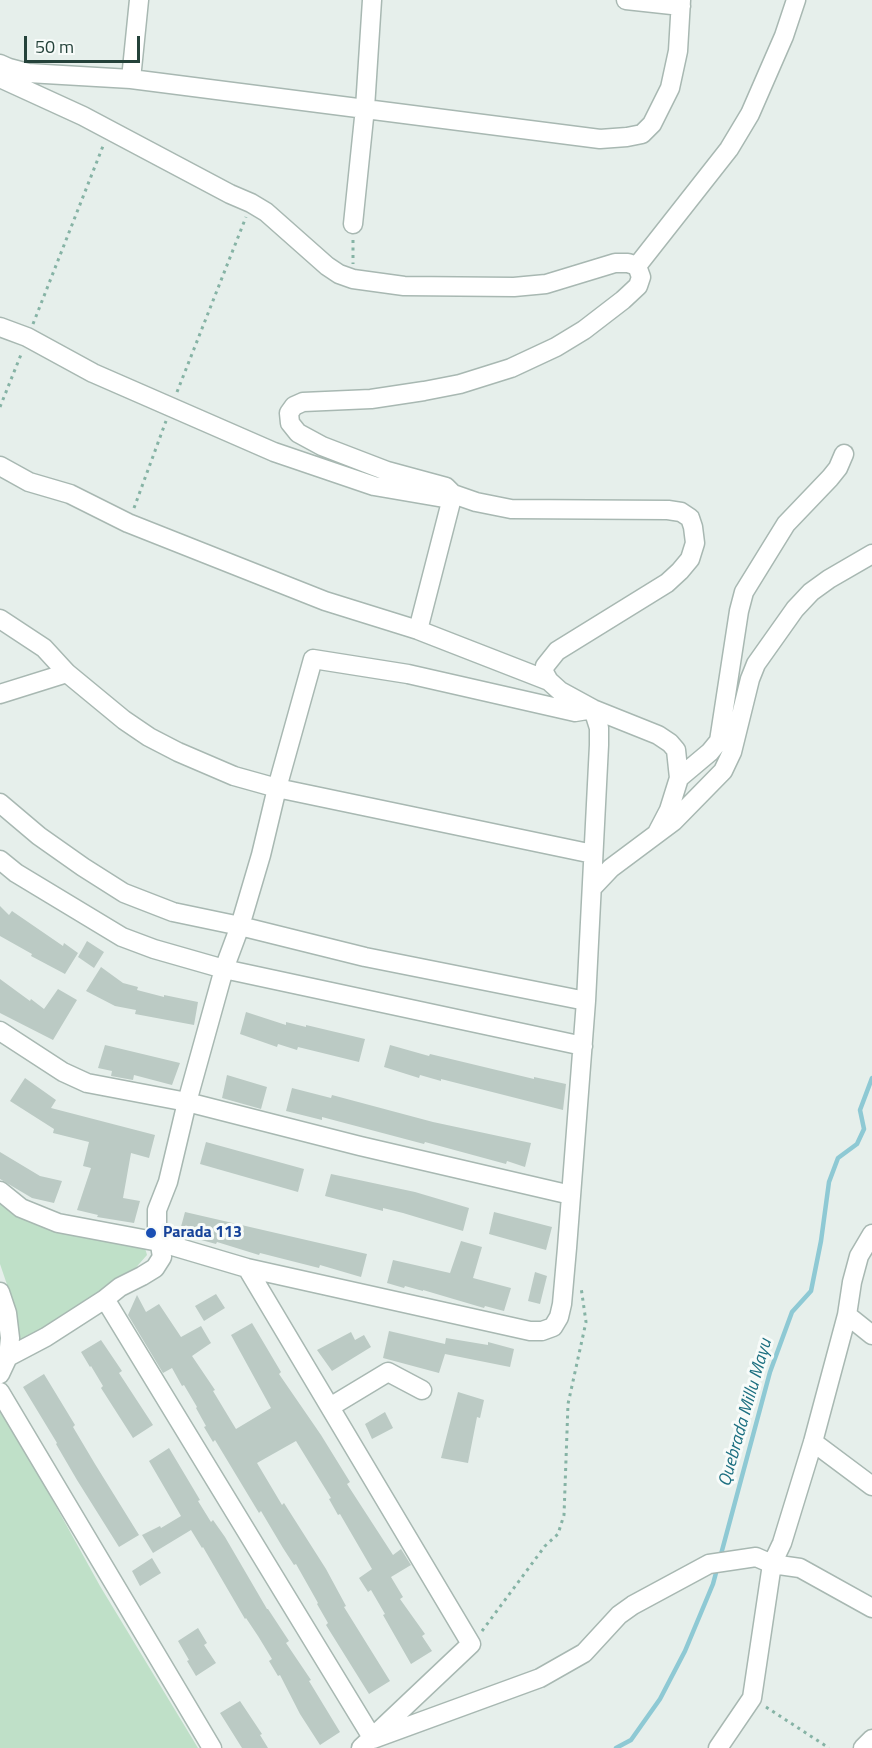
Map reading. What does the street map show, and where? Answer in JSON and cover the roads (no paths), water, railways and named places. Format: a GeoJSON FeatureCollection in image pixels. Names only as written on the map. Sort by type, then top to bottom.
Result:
{"type":"FeatureCollection","features":[{"type":"Feature","properties":{"kind":"street"},"geometry":{"type":"LineString","coordinates":[[130,79],[140,0]]}},
{"type":"Feature","properties":{"kind":"street"},"geometry":{"type":"LineString","coordinates":[[353,224],[365,108],[372,0]]}},
{"type":"Feature","properties":{"kind":"street"},"geometry":{"type":"LineString","coordinates":[[0,64],[28,73],[130,79],[600,139],[627,137],[642,134],[652,124],[670,88],[678,51],[681,3],[626,0]]}},
{"type":"Feature","properties":{"kind":"street"},"geometry":{"type":"LineString","coordinates":[[637,266],[656,245],[735,140],[754,104],[784,36],[796,0]]}},
{"type":"Feature","properties":{"kind":"street"},"geometry":{"type":"LineString","coordinates":[[0,78],[109,130],[251,203],[266,212],[327,266],[353,279],[404,286],[514,287],[546,284],[615,263],[637,266]]}},
{"type":"Feature","properties":{"kind":"street"},"geometry":{"type":"LineString","coordinates":[[637,266],[641,277],[638,286],[623,300],[585,330],[556,347],[511,368],[460,384],[424,391],[371,399],[303,402],[294,406],[289,413],[290,423],[298,433],[322,446],[387,471],[446,487],[453,494],[476,502],[511,509],[668,510],[681,512],[690,518],[695,543],[690,559],[680,571],[666,583],[557,651],[545,666],[544,672],[549,681],[560,691],[593,709],[658,735],[676,750],[680,778],[673,800],[657,832]]}},
{"type":"Feature","properties":{"kind":"street"},"geometry":{"type":"LineString","coordinates":[[0,327],[27,337],[93,373],[273,452],[357,481],[399,492],[444,498],[453,494]]}},
{"type":"Feature","properties":{"kind":"street"},"geometry":{"type":"LineString","coordinates":[[680,778],[719,741],[744,592],[786,524],[830,478],[838,468],[844,454]]}},
{"type":"Feature","properties":{"kind":"street"},"geometry":{"type":"LineString","coordinates":[[0,466],[29,482],[70,494],[128,523],[325,601],[418,630],[549,681]]}},
{"type":"Feature","properties":{"kind":"street"},"geometry":{"type":"LineString","coordinates":[[418,630],[453,494]]}},
{"type":"Feature","properties":{"kind":"street"},"geometry":{"type":"LineString","coordinates":[[593,886],[611,868],[688,808],[723,771],[732,752],[750,679],[756,664],[795,609],[811,592],[872,554]]}},
{"type":"Feature","properties":{"kind":"street"},"geometry":{"type":"LineString","coordinates":[[0,619],[44,648],[67,673],[124,720],[149,737],[234,776],[277,788],[594,854]]}},
{"type":"Feature","properties":{"kind":"street"},"geometry":{"type":"LineString","coordinates":[[8,1357],[46,1337],[120,1287],[155,1268],[162,1257],[156,1226],[157,1210],[168,1182],[187,1102],[224,969],[240,926],[261,855],[313,659],[408,674],[575,711],[593,709]]}},
{"type":"Feature","properties":{"kind":"street"},"geometry":{"type":"LineString","coordinates":[[0,694],[67,673]]}},
{"type":"Feature","properties":{"kind":"street"},"geometry":{"type":"LineString","coordinates":[[0,1191],[21,1208],[58,1223],[159,1242],[247,1268],[519,1328],[542,1331],[553,1327],[559,1317],[562,1304],[586,1001],[599,745],[599,728],[593,709]]}},
{"type":"Feature","properties":{"kind":"street"},"geometry":{"type":"LineString","coordinates":[[0,803],[39,836],[82,867],[124,893],[173,912],[365,957],[586,1001]]}},
{"type":"Feature","properties":{"kind":"street"},"geometry":{"type":"LineString","coordinates":[[0,860],[16,873],[122,937],[154,949],[224,969],[583,1046]]}},
{"type":"Feature","properties":{"kind":"street"},"geometry":{"type":"LineString","coordinates":[[0,1031],[75,1079],[87,1083],[187,1102],[360,1146],[571,1195]]}},
{"type":"Feature","properties":{"kind":"street"},"geometry":{"type":"LineString","coordinates":[[718,1748],[752,1698],[772,1564],[782,1543],[813,1442],[847,1315],[854,1273],[859,1257],[872,1234]]}},
{"type":"Feature","properties":{"kind":"street"},"geometry":{"type":"LineString","coordinates":[[247,1268],[471,1644],[367,1744]]}},
{"type":"Feature","properties":{"kind":"street"},"geometry":{"type":"LineString","coordinates":[[0,1292],[7,1313],[10,1338],[8,1357],[0,1374]]}},
{"type":"Feature","properties":{"kind":"street"},"geometry":{"type":"LineString","coordinates":[[105,1299],[367,1744]]}},
{"type":"Feature","properties":{"kind":"street"},"geometry":{"type":"LineString","coordinates":[[847,1315],[872,1335]]}},
{"type":"Feature","properties":{"kind":"street"},"geometry":{"type":"LineString","coordinates":[[330,1407],[388,1372],[422,1390]]}},
{"type":"Feature","properties":{"kind":"street"},"geometry":{"type":"LineString","coordinates":[[0,1392],[212,1748]]}},
{"type":"Feature","properties":{"kind":"street"},"geometry":{"type":"LineString","coordinates":[[813,1442],[872,1486]]}},
{"type":"Feature","properties":{"kind":"street"},"geometry":{"type":"LineString","coordinates":[[367,1744],[540,1678],[584,1653],[619,1615],[633,1605],[709,1564],[756,1557],[772,1564],[800,1568],[872,1608]]}},
{"type":"Feature","properties":{"kind":"street"},"geometry":{"type":"LineString","coordinates":[[864,1748],[872,1739]]}},
{"type":"Feature","properties":{"kind":"waterway","name":"Quebrada Millu Mayu"},"geometry":{"type":"LineString","coordinates":[[720,1558],[770,1372],[792,1312],[811,1291],[829,1182],[838,1158],[857,1144],[864,1129],[860,1110],[872,1078]]}},
{"type":"Feature","properties":{"kind":"waterway","name":"Quebrada Millu Mayu"},"geometry":{"type":"LineString","coordinates":[[616,1748],[631,1740],[660,1699],[685,1651],[717,1569]]}},
{"type":"Feature","properties":{"kind":"place","name":"Parada 113"},"geometry":{"type":"Point","coordinates":[151,1233]}}]}
